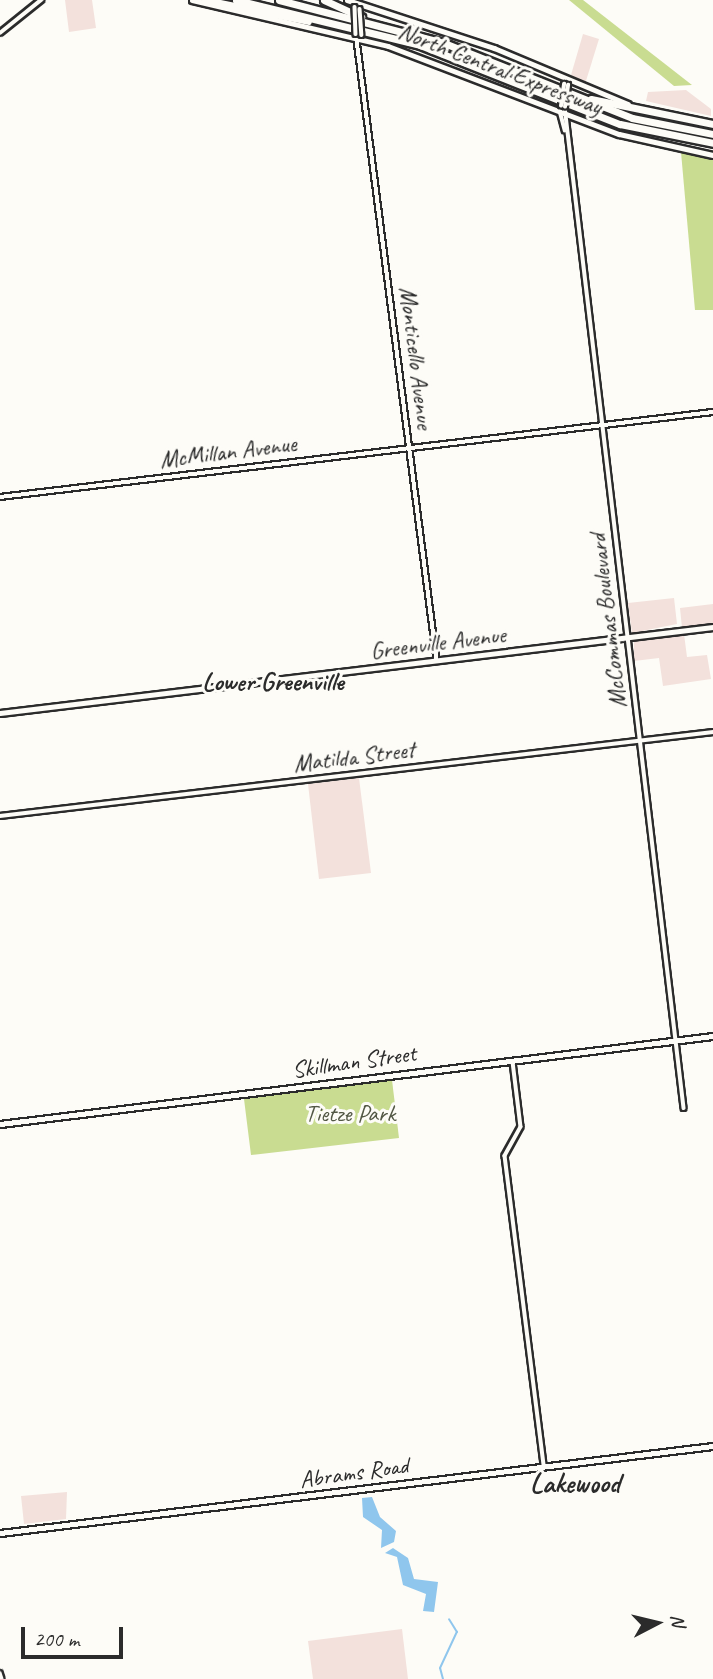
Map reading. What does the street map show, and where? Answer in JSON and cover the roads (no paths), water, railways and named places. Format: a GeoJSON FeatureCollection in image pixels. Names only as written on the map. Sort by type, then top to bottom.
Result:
{"type":"FeatureCollection","features":[{"type":"Feature","properties":{"kind":"highway"},"geometry":{"type":"LineString","coordinates":[[205,0],[326,20]]}},
{"type":"Feature","properties":{"kind":"highway","name":"North Central Expressway"},"geometry":{"type":"LineString","coordinates":[[236,0],[326,20],[467,60],[620,124],[713,143]]}},
{"type":"Feature","properties":{"kind":"highway","name":"North Central Expressway"},"geometry":{"type":"LineString","coordinates":[[279,0],[363,19],[468,51],[644,122],[713,134]]}},
{"type":"Feature","properties":{"kind":"highway"},"geometry":{"type":"LineString","coordinates":[[324,0],[363,19]]}},
{"type":"Feature","properties":{"kind":"highway"},"geometry":{"type":"LineString","coordinates":[[581,98],[713,122]]}},
{"type":"Feature","properties":{"kind":"highway"},"geometry":{"type":"LineString","coordinates":[[695,141],[713,149]]}},
{"type":"Feature","properties":{"kind":"main road","name":"North Central Expressway"},"geometry":{"type":"LineString","coordinates":[[192,0],[359,36],[563,109],[643,142],[713,155]]}},
{"type":"Feature","properties":{"kind":"main road","name":"North Central Expressway"},"geometry":{"type":"LineString","coordinates":[[347,0],[634,106],[713,122]]}},
{"type":"Feature","properties":{"kind":"main road","name":"Greenville Avenue"},"geometry":{"type":"LineString","coordinates":[[0,713],[713,627]]}},
{"type":"Feature","properties":{"kind":"main road","name":"Skillman Street"},"geometry":{"type":"LineString","coordinates":[[0,1124],[713,1036]]}},
{"type":"Feature","properties":{"kind":"main road","name":"Abrams Road"},"geometry":{"type":"LineString","coordinates":[[0,1533],[713,1446]]}},
{"type":"Feature","properties":{"kind":"street"},"geometry":{"type":"LineString","coordinates":[[0,33],[41,0]]}},
{"type":"Feature","properties":{"kind":"street","name":"Monticello Avenue"},"geometry":{"type":"LineString","coordinates":[[357,4],[361,59],[437,661]]}},
{"type":"Feature","properties":{"kind":"street","name":"McCommas Boulevard"},"geometry":{"type":"LineString","coordinates":[[566,83],[563,109],[565,130],[684,1108]]}},
{"type":"Feature","properties":{"kind":"street","name":"McMillan Avenue"},"geometry":{"type":"LineString","coordinates":[[0,497],[713,412]]}},
{"type":"Feature","properties":{"kind":"street","name":"Matilda Street"},"geometry":{"type":"LineString","coordinates":[[0,816],[713,732]]}},
{"type":"Feature","properties":{"kind":"street"},"geometry":{"type":"LineString","coordinates":[[513,1060],[520,1127],[505,1156],[545,1467]]}},
{"type":"Feature","properties":{"kind":"street"},"geometry":{"type":"LineString","coordinates":[[0,1673],[2,1679]]}},
{"type":"Feature","properties":{"kind":"water"},"geometry":{"type":"Polygon","coordinates":[[[372,1497],[380,1517],[396,1531],[394,1542],[381,1548],[382,1530],[363,1517],[362,1498],[372,1497]]]}},
{"type":"Feature","properties":{"kind":"water"},"geometry":{"type":"Polygon","coordinates":[[[393,1548],[408,1558],[414,1579],[438,1582],[434,1612],[423,1611],[426,1594],[403,1585],[397,1557],[385,1553],[393,1548]]]}},
{"type":"Feature","properties":{"kind":"waterway"},"geometry":{"type":"LineString","coordinates":[[443,1679],[440,1668],[457,1632],[449,1619]]}},
{"type":"Feature","properties":{"kind":"district","name":"Lower Greenville"},"geometry":{"type":"Point","coordinates":[273,682]}},
{"type":"Feature","properties":{"kind":"district","name":"Lakewood"},"geometry":{"type":"Point","coordinates":[575,1483]}},
{"type":"Feature","properties":{"kind":"park label","name":"Tietze Park"},"geometry":{"type":"Point","coordinates":[350,1114]}}]}
